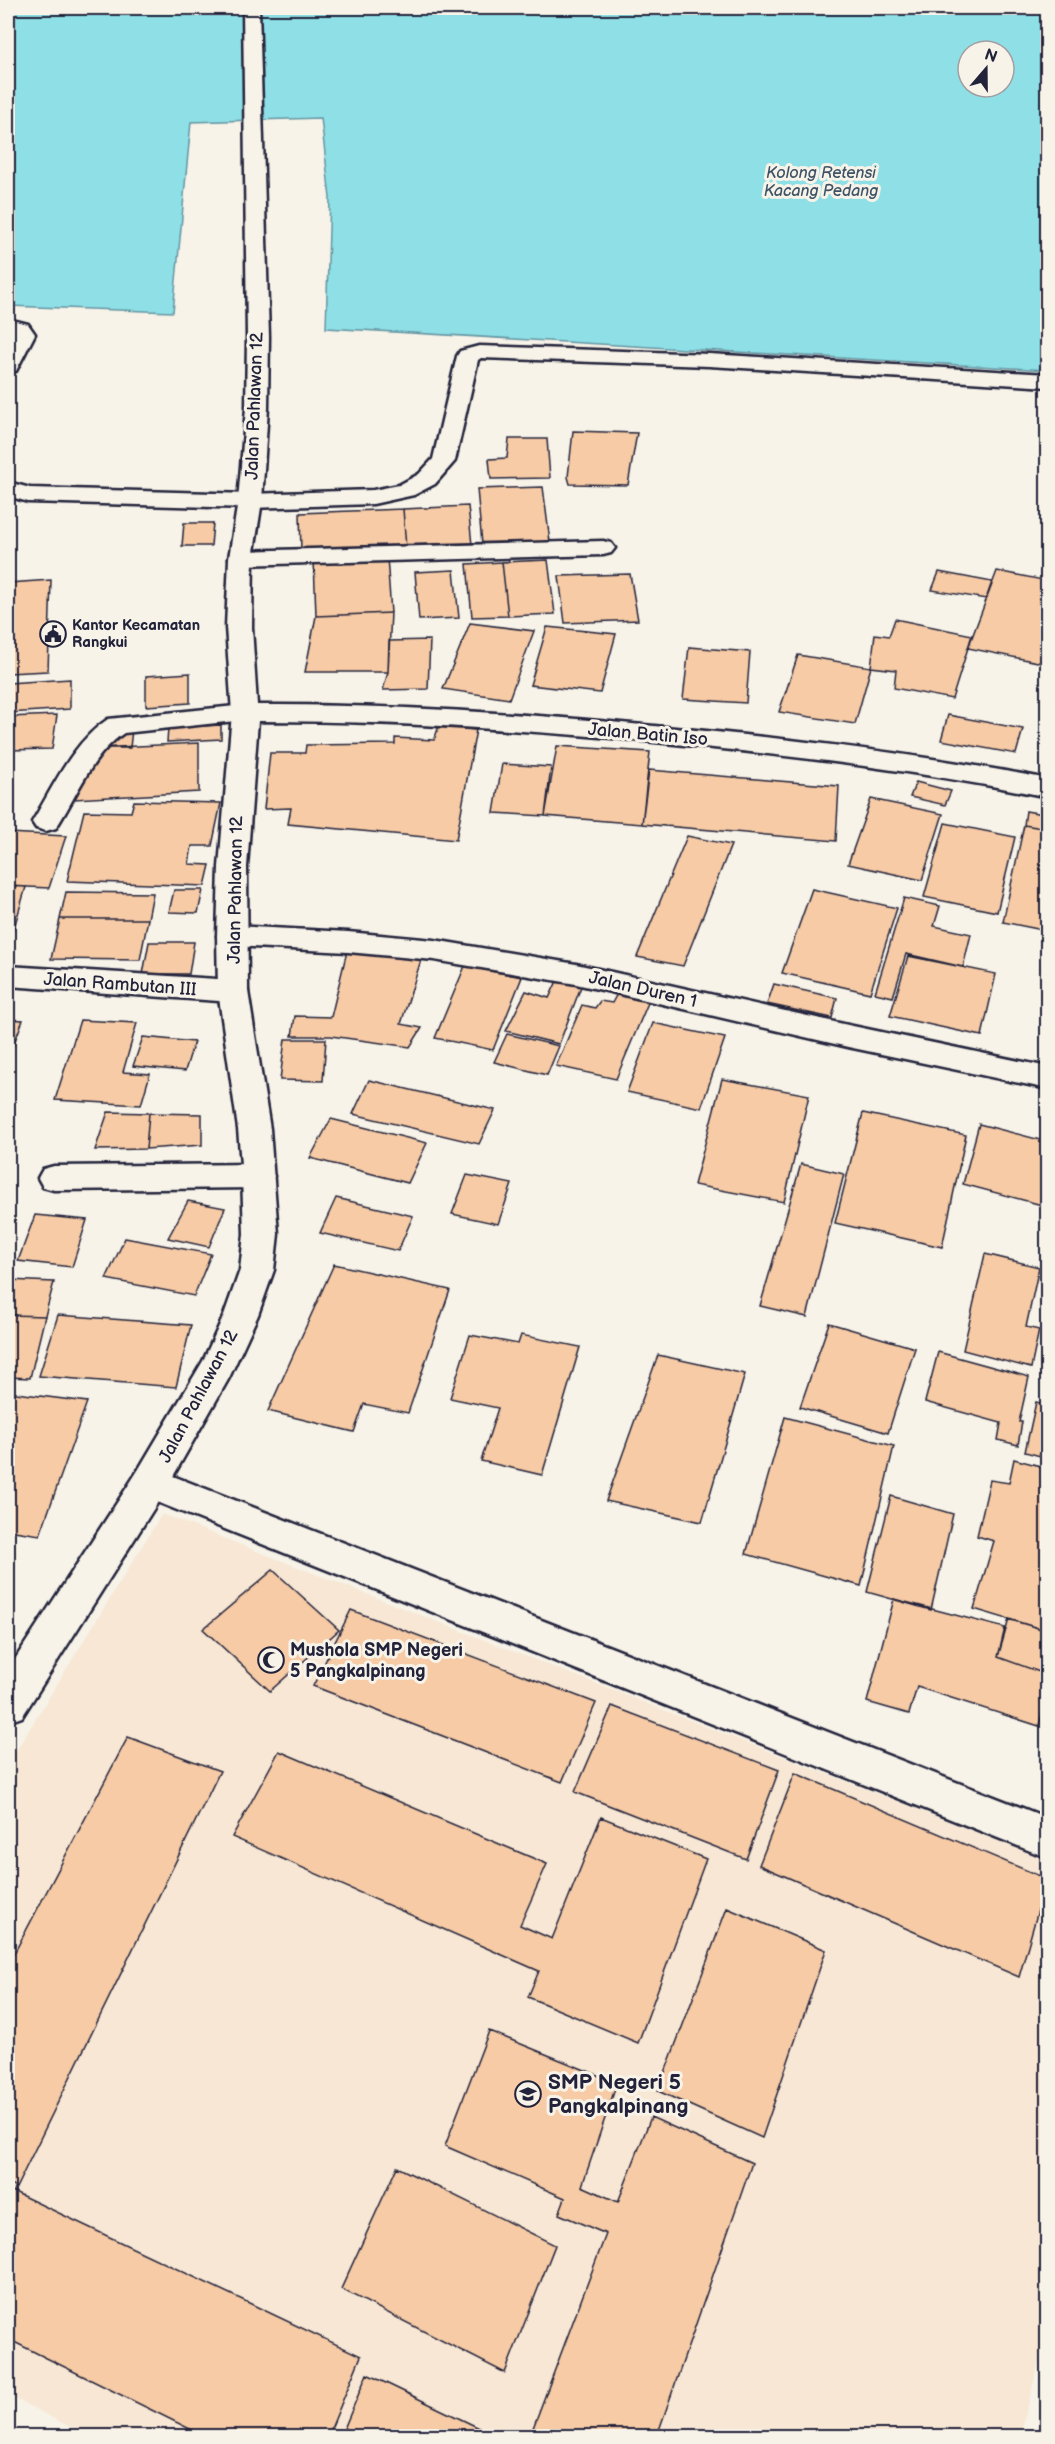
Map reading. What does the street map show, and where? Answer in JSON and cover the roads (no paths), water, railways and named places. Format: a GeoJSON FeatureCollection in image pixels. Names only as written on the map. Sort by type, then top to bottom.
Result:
{"type":"FeatureCollection","features":[{"type":"Feature","properties":{"kind":"street","name":"Jalan Pahlawan 12"},"geometry":{"type":"LineString","coordinates":[[8,1704],[150,1483],[218,1368],[257,1270],[261,1234],[258,1176],[254,1129],[233,991],[232,936],[233,867],[245,712],[239,627],[241,558],[250,501],[257,408],[258,338],[251,8]]}},
{"type":"Feature","properties":{"kind":"street"},"geometry":{"type":"LineString","coordinates":[[8,326],[21,328],[24,334],[8,366]]}},
{"type":"Feature","properties":{"kind":"street"},"geometry":{"type":"LineString","coordinates":[[8,489],[28,495],[250,501],[373,497],[405,490],[427,478],[444,461],[468,356],[479,352],[709,360],[1047,381]]}},
{"type":"Feature","properties":{"kind":"street"},"geometry":{"type":"LineString","coordinates":[[241,558],[603,548]]}},
{"type":"Feature","properties":{"kind":"street","name":"Jalan Batin Iso"},"geometry":{"type":"LineString","coordinates":[[46,822],[84,757],[99,737],[117,725],[245,712],[317,712],[446,718],[629,731],[901,760],[1047,788]]}},
{"type":"Feature","properties":{"kind":"street","name":"Jalan Duren 1"},"geometry":{"type":"LineString","coordinates":[[232,936],[348,942],[434,950],[566,972],[848,1036],[1047,1078]]}},
{"type":"Feature","properties":{"kind":"street","name":"Jalan Rambutan III"},"geometry":{"type":"LineString","coordinates":[[8,976],[233,991]]}},
{"type":"Feature","properties":{"kind":"street"},"geometry":{"type":"LineString","coordinates":[[54,1178],[258,1176]]}},
{"type":"Feature","properties":{"kind":"street"},"geometry":{"type":"LineString","coordinates":[[150,1483],[1047,1838]]}},
{"type":"Feature","properties":{"kind":"water","name":"Kolong Retensi Kacang Pedang"},"geometry":{"type":"Polygon","coordinates":[[[8,8],[1047,8],[1047,370],[326,328],[330,198],[321,118],[191,122],[173,312],[8,306],[8,8]]]}},
{"type":"Feature","properties":{"kind":"place","name":"Kantor Kecamatan Rangkui"},"geometry":{"type":"Point","coordinates":[53,634]}},
{"type":"Feature","properties":{"kind":"place","name":"Mushola SMP Negeri 5 Pangkalpinang"},"geometry":{"type":"Point","coordinates":[271,1660]}},
{"type":"Feature","properties":{"kind":"place","name":"SMP Negeri 5 Pangkalpinang"},"geometry":{"type":"Point","coordinates":[528,2094]}}]}
